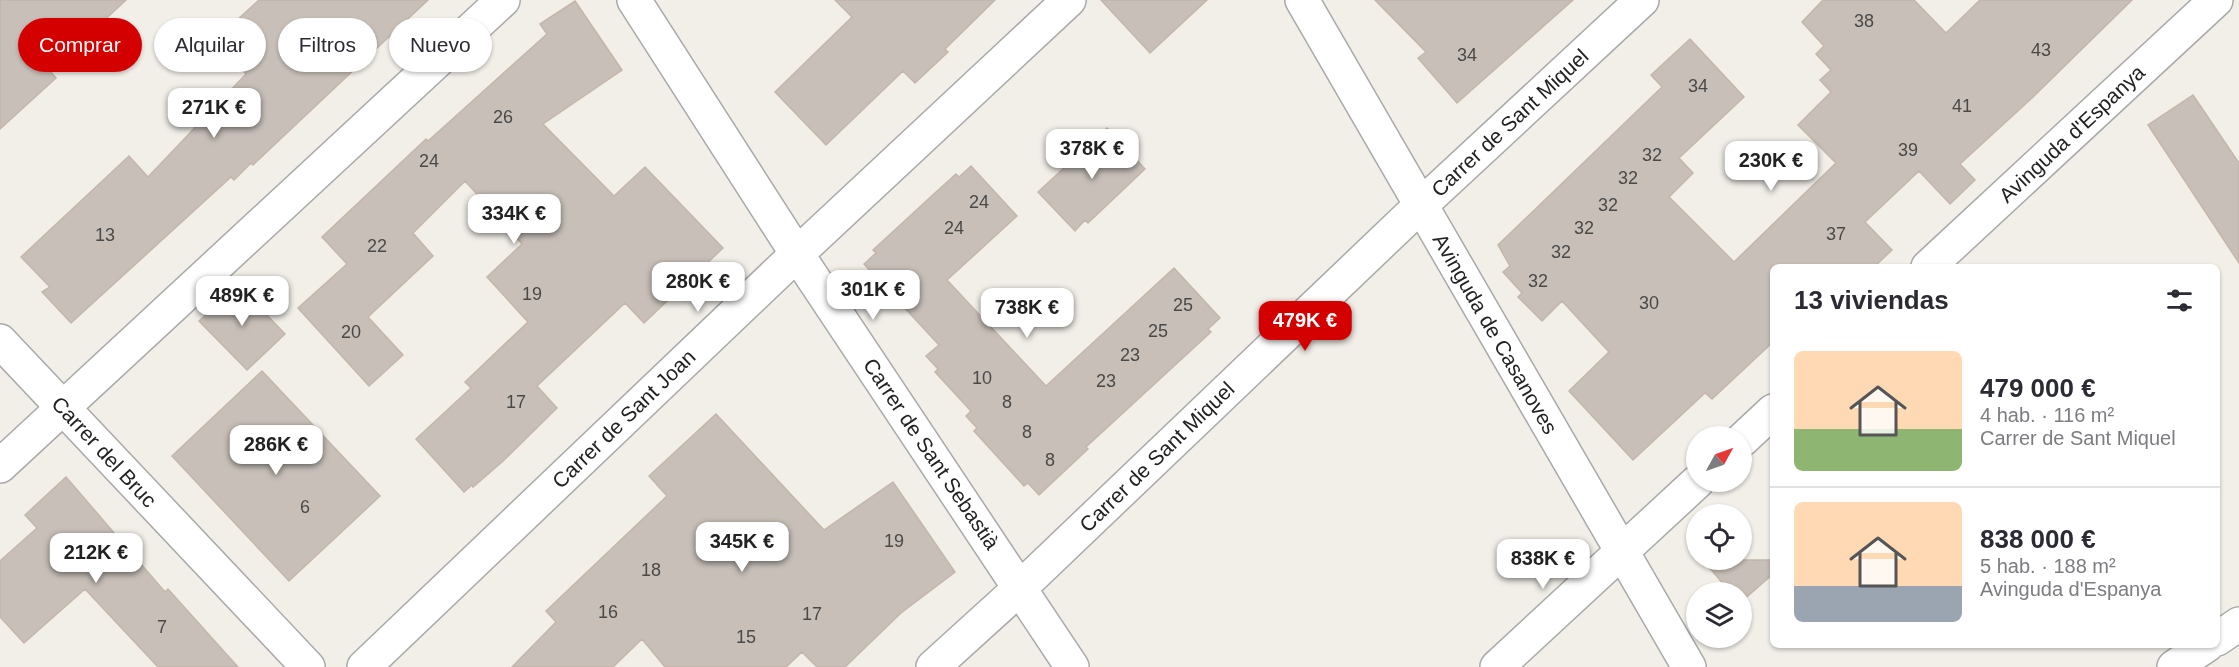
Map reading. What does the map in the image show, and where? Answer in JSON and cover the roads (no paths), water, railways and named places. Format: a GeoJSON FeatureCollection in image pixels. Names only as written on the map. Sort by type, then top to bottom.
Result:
{"type":"FeatureCollection","features":[{"type":"Feature","properties":{"kind":"street"},"geometry":{"type":"LineString","coordinates":[[0,466],[503,0]]}},
{"type":"Feature","properties":{"kind":"street","name":"Carrer de Sant Sebastià"},"geometry":{"type":"LineString","coordinates":[[634,0],[797,254],[1072,667]]}},
{"type":"Feature","properties":{"kind":"street","name":"Carrer de Sant Joan"},"geometry":{"type":"LineString","coordinates":[[364,667],[797,254],[1069,0]]}},
{"type":"Feature","properties":{"kind":"street","name":"Avinguda de Casanoves"},"geometry":{"type":"LineString","coordinates":[[1302,0],[1689,667]]}},
{"type":"Feature","properties":{"kind":"street","name":"Carrer de Sant Miquel"},"geometry":{"type":"LineString","coordinates":[[933,667],[1020,588],[1420,206],[1642,0]]}},
{"type":"Feature","properties":{"kind":"street","name":"Avinguda d'Espanya"},"geometry":{"type":"LineString","coordinates":[[1931,264],[2216,0]]}},
{"type":"Feature","properties":{"kind":"street","name":"Carrer del Bruc"},"geometry":{"type":"LineString","coordinates":[[0,340],[308,667]]}},
{"type":"Feature","properties":{"kind":"street"},"geometry":{"type":"LineString","coordinates":[[1752,431],[1770,414]]}},
{"type":"Feature","properties":{"kind":"street"},"geometry":{"type":"LineString","coordinates":[[1497,667],[1686,492]]}},
{"type":"Feature","properties":{"kind":"street"},"geometry":{"type":"LineString","coordinates":[[2220,637],[2239,624]]}},
{"type":"Feature","properties":{"kind":"street"},"geometry":{"type":"LineString","coordinates":[[2174,667],[2202,648]]}}]}
